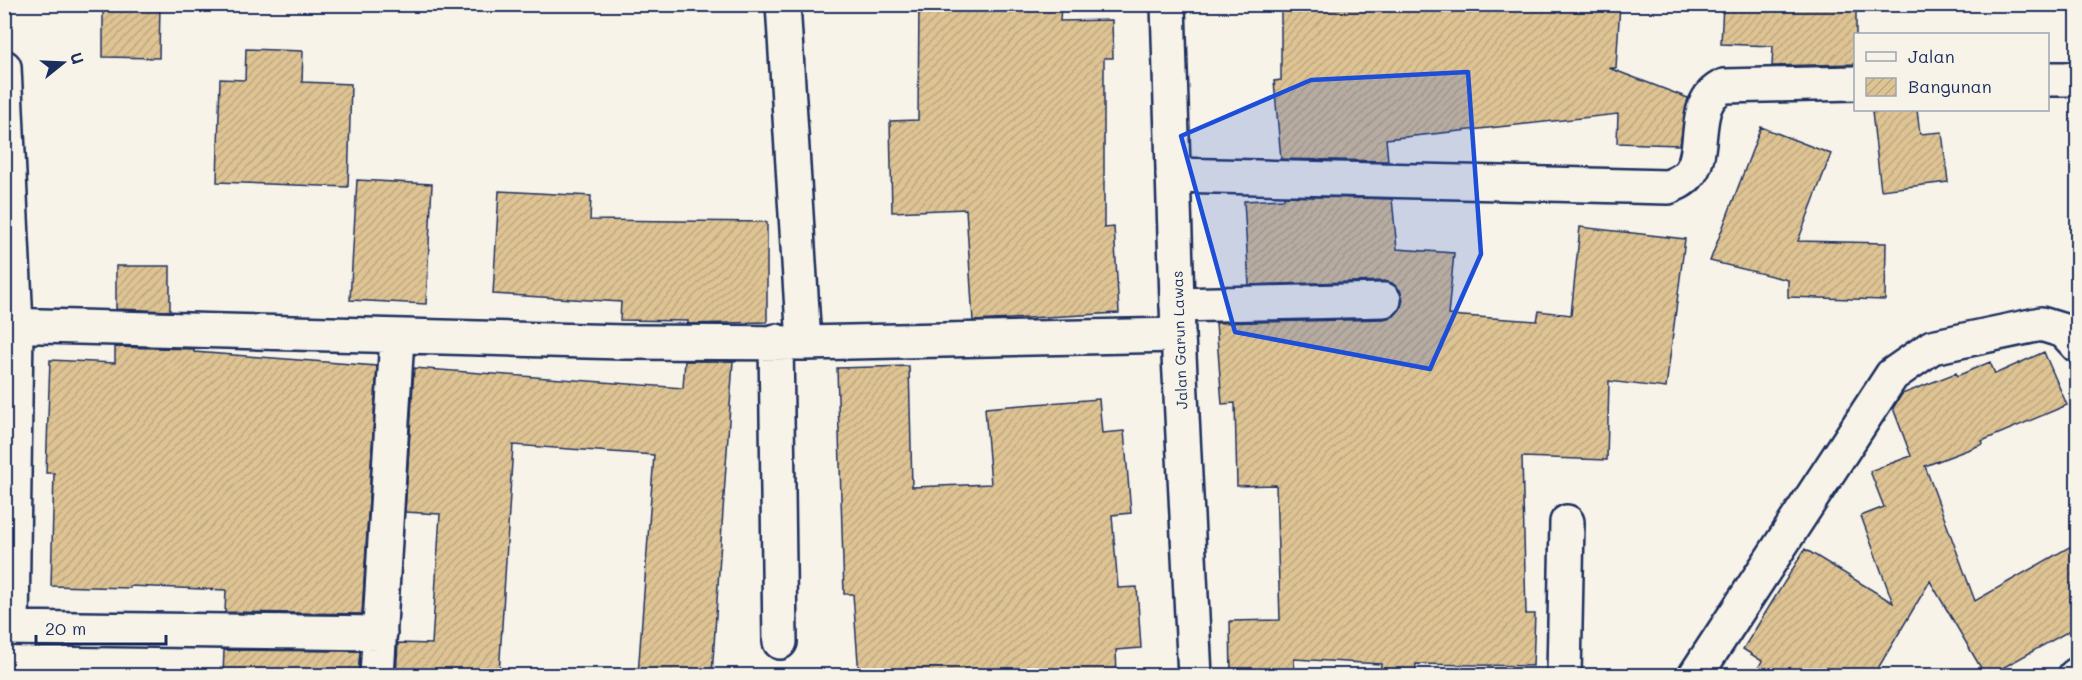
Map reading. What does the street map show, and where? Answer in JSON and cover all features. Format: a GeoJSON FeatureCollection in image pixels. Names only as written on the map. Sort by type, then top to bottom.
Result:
{"type":"FeatureCollection","features":[{"type":"Feature","properties":{"kind":"street"},"geometry":{"type":"LineString","coordinates":[[780,642],[790,342],[783,4]]}},
{"type":"Feature","properties":{"kind":"street","name":"Jalan Garun Lawas"},"geometry":{"type":"LineString","coordinates":[[1168,4],[1177,320],[1195,675]]}},
{"type":"Feature","properties":{"kind":"street"},"geometry":{"type":"LineString","coordinates":[[4,67],[10,325],[8,628],[380,633]]}},
{"type":"Feature","properties":{"kind":"street"},"geometry":{"type":"LineString","coordinates":[[2049,79],[2078,79]]}},
{"type":"Feature","properties":{"kind":"street"},"geometry":{"type":"LineString","coordinates":[[1173,175],[1668,187],[1682,181],[1693,169],[1706,107],[1710,95],[1718,89],[1724,86],[1854,83]]}},
{"type":"Feature","properties":{"kind":"street"},"geometry":{"type":"LineString","coordinates":[[10,325],[397,337],[790,342],[1177,320],[1384,300]]}},
{"type":"Feature","properties":{"kind":"street"},"geometry":{"type":"LineString","coordinates":[[1695,675],[1892,375],[1932,347],[2041,324],[2064,331],[2078,346]]}},
{"type":"Feature","properties":{"kind":"street"},"geometry":{"type":"LineString","coordinates":[[377,675],[397,337]]}},
{"type":"Feature","properties":{"kind":"street"},"geometry":{"type":"LineString","coordinates":[[1564,675],[1567,522]]}},
{"type":"Feature","properties":{"kind":"highlighted area"},"geometry":{"type":"Polygon","coordinates":[[[1468,72],[1481,254],[1430,369],[1235,332],[1181,136],[1311,80],[1468,72]]]}},
{"type":"Feature","properties":{"kind":"building"},"geometry":{"type":"Polygon","coordinates":[[[103,4],[160,4],[159,58],[103,57],[103,4]]]}},
{"type":"Feature","properties":{"kind":"building"},"geometry":{"type":"Polygon","coordinates":[[[919,4],[1061,4],[1060,21],[1112,20],[1113,58],[1104,58],[1104,228],[1114,227],[1119,313],[973,321],[966,209],[892,212],[890,121],[918,120],[919,4]]]}},
{"type":"Feature","properties":{"kind":"building"},"geometry":{"type":"Polygon","coordinates":[[[1281,4],[1620,4],[1616,68],[1609,68],[1688,98],[1680,145],[1617,143],[1618,114],[1386,139],[1388,161],[1281,159],[1274,81],[1281,80],[1281,4]]]}},
{"type":"Feature","properties":{"kind":"building"},"geometry":{"type":"Polygon","coordinates":[[[1723,4],[1856,4],[1854,64],[1772,66],[1773,46],[1721,44],[1723,4]]]}},
{"type":"Feature","properties":{"kind":"building"},"geometry":{"type":"Polygon","coordinates":[[[246,49],[303,51],[302,82],[351,84],[348,187],[217,182],[220,79],[245,80],[246,49]]]}},
{"type":"Feature","properties":{"kind":"building"},"geometry":{"type":"Polygon","coordinates":[[[1917,111],[1920,134],[1942,132],[1948,182],[1881,190],[1872,112],[1917,111]]]}},
{"type":"Feature","properties":{"kind":"building"},"geometry":{"type":"Polygon","coordinates":[[[1761,127],[1831,154],[1798,241],[1886,243],[1885,300],[1788,297],[1788,280],[1710,261],[1761,127]]]}},
{"type":"Feature","properties":{"kind":"building"},"geometry":{"type":"Polygon","coordinates":[[[357,180],[432,184],[426,304],[350,300],[357,180]]]}},
{"type":"Feature","properties":{"kind":"building"},"geometry":{"type":"Polygon","coordinates":[[[499,191],[591,196],[590,220],[767,222],[767,322],[688,324],[688,321],[620,320],[621,302],[493,294],[499,191]]]}},
{"type":"Feature","properties":{"kind":"building"},"geometry":{"type":"Polygon","coordinates":[[[1284,196],[1392,199],[1397,249],[1454,253],[1448,315],[1537,321],[1539,311],[1571,315],[1580,227],[1685,239],[1666,388],[1609,381],[1607,460],[1522,457],[1526,614],[1535,614],[1533,666],[1416,664],[1415,675],[1380,675],[1381,664],[1294,659],[1295,675],[1231,675],[1230,621],[1280,620],[1276,485],[1237,486],[1235,403],[1222,404],[1216,323],[1384,319],[1394,316],[1403,300],[1400,290],[1392,283],[1384,281],[1249,285],[1244,201],[1284,199],[1284,196]]]}},
{"type":"Feature","properties":{"kind":"building"},"geometry":{"type":"Polygon","coordinates":[[[116,266],[170,266],[170,311],[116,309],[116,266]]]}},
{"type":"Feature","properties":{"kind":"building"},"geometry":{"type":"Polygon","coordinates":[[[115,347],[194,349],[194,352],[377,366],[362,614],[225,612],[226,590],[130,586],[130,588],[51,586],[54,473],[46,473],[50,360],[115,363],[115,347]]]}},
{"type":"Feature","properties":{"kind":"building"},"geometry":{"type":"Polygon","coordinates":[[[2044,352],[2067,405],[1982,441],[1983,444],[1925,466],[1975,601],[2078,542],[2078,626],[1990,675],[1985,675],[1930,581],[1874,675],[1754,675],[1762,661],[1743,649],[1805,549],[1893,603],[1861,516],[1884,507],[1870,471],[1911,456],[1893,408],[1902,394],[1956,373],[1957,376],[1990,362],[1995,374],[2044,352]]]}},
{"type":"Feature","properties":{"kind":"building"},"geometry":{"type":"Polygon","coordinates":[[[685,361],[733,361],[712,675],[638,675],[654,455],[513,445],[499,675],[396,675],[398,643],[432,644],[440,514],[405,512],[414,368],[683,388],[685,361]]]}},
{"type":"Feature","properties":{"kind":"building"},"geometry":{"type":"Polygon","coordinates":[[[909,366],[912,487],[991,484],[985,408],[1099,399],[1102,433],[1124,431],[1131,513],[1112,515],[1118,588],[1137,587],[1141,648],[1116,650],[1117,675],[859,675],[853,594],[844,594],[837,368],[909,366]]]}},
{"type":"Feature","properties":{"kind":"building"},"geometry":{"type":"Polygon","coordinates":[[[224,650],[360,651],[358,675],[223,675],[224,650]]]}}]}
